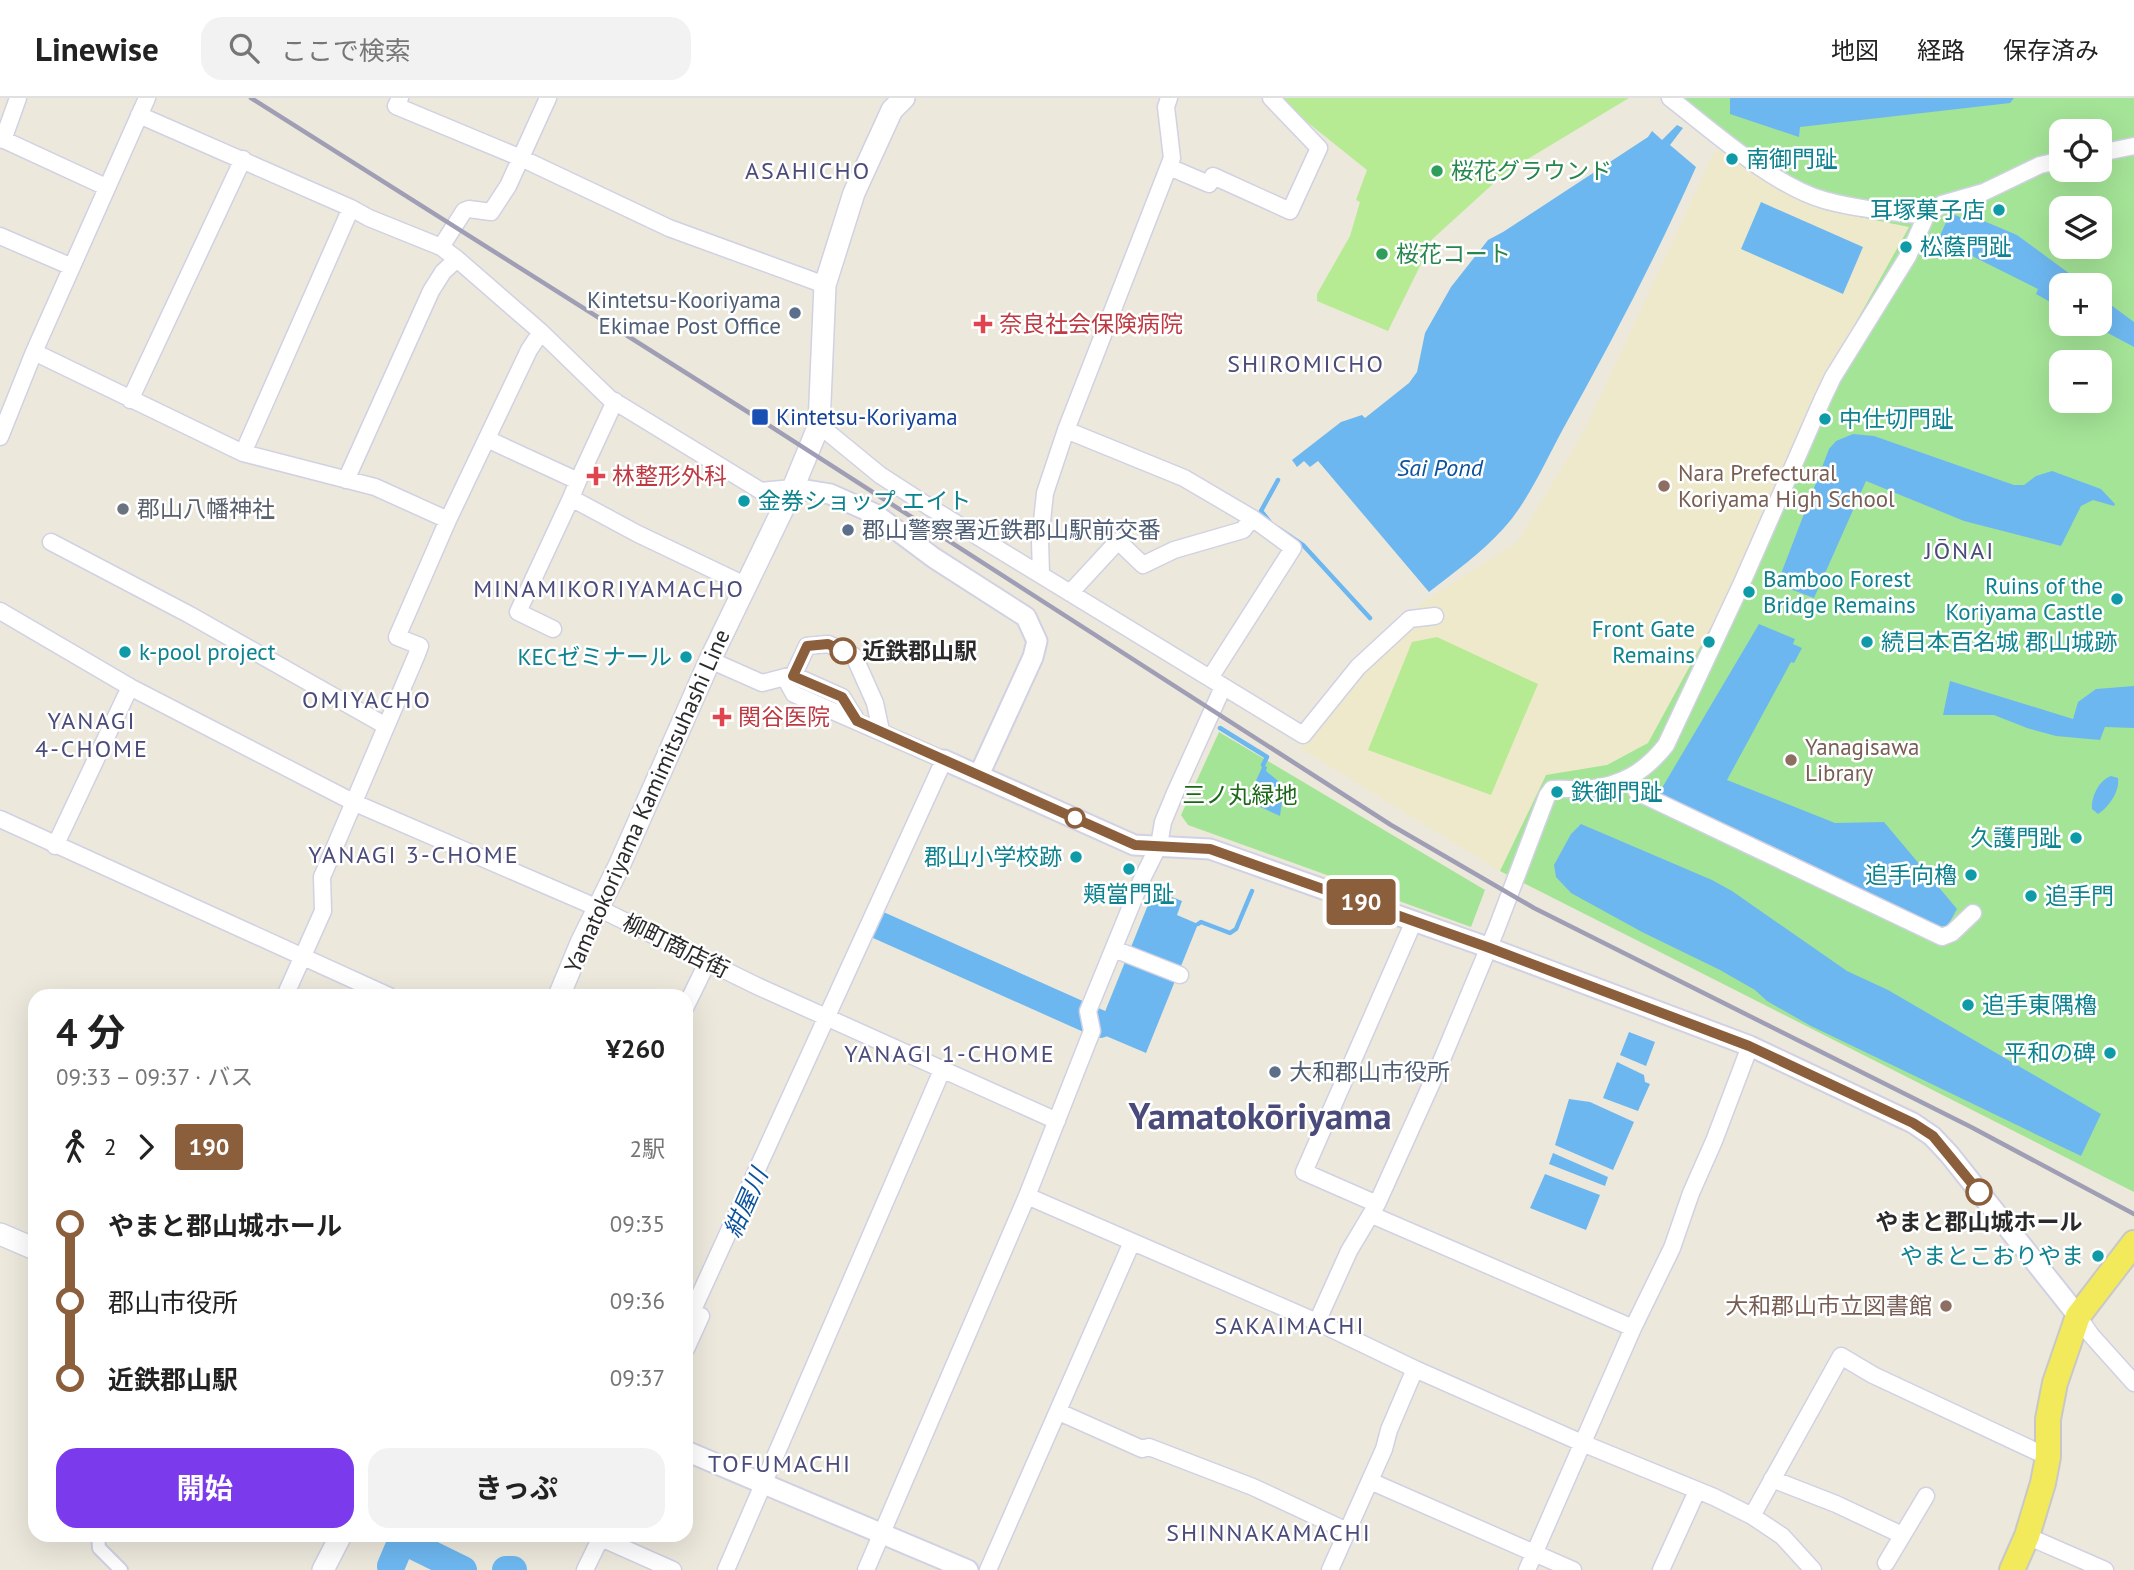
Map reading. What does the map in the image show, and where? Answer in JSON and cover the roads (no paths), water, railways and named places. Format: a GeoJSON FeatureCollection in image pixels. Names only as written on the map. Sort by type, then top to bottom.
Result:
{"type":"FeatureCollection","features":[{"type":"Feature","properties":{"kind":"main road","name":"Yamatokoriyama Kamimitsuhashi Line"},"geometry":{"type":"LineString","coordinates":[[562,989],[710,660],[793,488],[819,425],[825,285],[854,193],[893,102]]}},
{"type":"Feature","properties":{"kind":"main road"},"geometry":{"type":"LineString","coordinates":[[0,1234],[28,1246]]}},
{"type":"Feature","properties":{"kind":"main road"},"geometry":{"type":"LineString","coordinates":[[2012,1570],[2027,1536],[2048,1457],[2048,1419],[2055,1383],[2078,1316],[2134,1243]]}},
{"type":"Feature","properties":{"kind":"main road"},"geometry":{"type":"LineString","coordinates":[[323,1570],[337,1542]]}},
{"type":"Feature","properties":{"kind":"street"},"geometry":{"type":"LineString","coordinates":[[19,98],[1,139],[106,187]]}},
{"type":"Feature","properties":{"kind":"street"},"geometry":{"type":"LineString","coordinates":[[400,98],[396,106],[522,158],[669,228],[825,285]]}},
{"type":"Feature","properties":{"kind":"street"},"geometry":{"type":"LineString","coordinates":[[441,247],[464,211],[469,209],[491,212],[522,158],[548,98]]}},
{"type":"Feature","properties":{"kind":"street"},"geometry":{"type":"LineString","coordinates":[[1041,575],[1040,540],[1045,493],[1066,430],[1172,158],[1166,107],[1169,98]]}},
{"type":"Feature","properties":{"kind":"street"},"geometry":{"type":"LineString","coordinates":[[1169,167],[1209,184],[1213,176],[1290,211],[1320,148],[1271,98]]}},
{"type":"Feature","properties":{"kind":"street"},"geometry":{"type":"LineString","coordinates":[[1670,98],[1734,148],[1799,190],[1824,200],[1926,216]]}},
{"type":"Feature","properties":{"kind":"street"},"geometry":{"type":"LineString","coordinates":[[1,433],[143,103],[243,159],[369,218],[441,247],[541,332],[615,401],[761,491],[793,488],[830,494],[875,514],[934,558],[1026,617],[1037,641],[1033,657],[979,775]]}},
{"type":"Feature","properties":{"kind":"street"},"geometry":{"type":"LineString","coordinates":[[2112,151],[2134,146]]}},
{"type":"Feature","properties":{"kind":"street"},"geometry":{"type":"LineString","coordinates":[[131,400],[243,159]]}},
{"type":"Feature","properties":{"kind":"street"},"geometry":{"type":"LineString","coordinates":[[1317,1322],[1349,1251],[1374,1210],[1437,1069],[1496,930],[1547,796],[1552,789],[1586,789],[1630,778],[1652,762],[1666,745],[1741,585],[1823,398],[1908,256],[1926,216],[1942,204],[1984,192],[2049,163]]}},
{"type":"Feature","properties":{"kind":"street"},"geometry":{"type":"LineString","coordinates":[[243,453],[351,208]]}},
{"type":"Feature","properties":{"kind":"street"},"geometry":{"type":"LineString","coordinates":[[0,236],[72,267]]}},
{"type":"Feature","properties":{"kind":"street"},"geometry":{"type":"LineString","coordinates":[[346,480],[431,290],[443,272],[457,259]]}},
{"type":"Feature","properties":{"kind":"street"},"geometry":{"type":"LineString","coordinates":[[288,989],[323,911],[322,877],[420,646],[397,637],[448,520],[529,350],[541,332]]}},
{"type":"Feature","properties":{"kind":"street"},"geometry":{"type":"LineString","coordinates":[[34,352],[243,453],[375,487],[448,520]]}},
{"type":"Feature","properties":{"kind":"street"},"geometry":{"type":"LineString","coordinates":[[553,629],[518,612],[615,401]]}},
{"type":"Feature","properties":{"kind":"street"},"geometry":{"type":"LineString","coordinates":[[819,425],[880,475],[1303,734],[1358,667],[1410,619],[1436,616]]}},
{"type":"Feature","properties":{"kind":"street"},"geometry":{"type":"LineString","coordinates":[[866,1570],[1057,1121],[1092,1031],[1088,1011],[1142,878],[1159,845],[1163,822],[1217,683],[1293,548],[1252,518],[1184,478],[1066,430]]}},
{"type":"Feature","properties":{"kind":"street"},"geometry":{"type":"LineString","coordinates":[[487,439],[578,481]]}},
{"type":"Feature","properties":{"kind":"street"},"geometry":{"type":"LineString","coordinates":[[571,498],[638,534],[745,585]]}},
{"type":"Feature","properties":{"kind":"street"},"geometry":{"type":"LineString","coordinates":[[1070,593],[1118,541],[1143,565],[1174,550],[1243,530],[1252,518]]}},
{"type":"Feature","properties":{"kind":"street"},"geometry":{"type":"LineString","coordinates":[[51,542],[190,615],[386,726]]}},
{"type":"Feature","properties":{"kind":"street","name":"柳町商店街"},"geometry":{"type":"LineString","coordinates":[[0,611],[130,687],[355,803],[598,908],[1057,1121]]}},
{"type":"Feature","properties":{"kind":"street"},"geometry":{"type":"LineString","coordinates":[[881,731],[875,703],[854,656],[828,644],[807,646],[789,685],[794,694],[1135,845],[1210,849],[1487,947],[1749,1046],[1913,1123],[1933,1136],[2091,1335],[2134,1383]]}},
{"type":"Feature","properties":{"kind":"street"},"geometry":{"type":"LineString","coordinates":[[710,660],[762,683],[793,676]]}},
{"type":"Feature","properties":{"kind":"street"},"geometry":{"type":"LineString","coordinates":[[55,846],[130,687]]}},
{"type":"Feature","properties":{"kind":"street"},"geometry":{"type":"LineString","coordinates":[[693,1310],[944,760]]}},
{"type":"Feature","properties":{"kind":"street"},"geometry":{"type":"LineString","coordinates":[[1630,778],[1637,792],[1942,937],[1952,933],[1973,913]]}},
{"type":"Feature","properties":{"kind":"street"},"geometry":{"type":"LineString","coordinates":[[0,820],[374,989]]}},
{"type":"Feature","properties":{"kind":"street"},"geometry":{"type":"LineString","coordinates":[[1414,921],[1304,1172],[1374,1210],[1633,1328]]}},
{"type":"Feature","properties":{"kind":"street"},"geometry":{"type":"LineString","coordinates":[[1114,949],[1181,975]]}},
{"type":"Feature","properties":{"kind":"street"},"geometry":{"type":"LineString","coordinates":[[693,992],[708,961]]}},
{"type":"Feature","properties":{"kind":"street"},"geometry":{"type":"LineString","coordinates":[[1531,1562],[1633,1328],[1672,1248],[1749,1046]]}},
{"type":"Feature","properties":{"kind":"street"},"geometry":{"type":"LineString","coordinates":[[693,1333],[816,1059],[809,1053]]}},
{"type":"Feature","properties":{"kind":"street"},"geometry":{"type":"LineString","coordinates":[[726,1570],[943,1068]]}},
{"type":"Feature","properties":{"kind":"street"},"geometry":{"type":"LineString","coordinates":[[1027,1196],[1317,1322],[1415,1369],[1583,1443],[1714,1497],[1752,1516],[1782,1536],[1813,1570]]}},
{"type":"Feature","properties":{"kind":"street"},"geometry":{"type":"LineString","coordinates":[[988,1570],[1132,1242]]}},
{"type":"Feature","properties":{"kind":"street"},"geometry":{"type":"LineString","coordinates":[[1752,1516],[1840,1356],[1873,1375],[2048,1457]]}},
{"type":"Feature","properties":{"kind":"street"},"geometry":{"type":"LineString","coordinates":[[1330,1570],[1370,1481],[1415,1369]]}},
{"type":"Feature","properties":{"kind":"street"},"geometry":{"type":"LineString","coordinates":[[1059,1412],[1142,1449],[1149,1447],[1252,1487],[1347,1531]]}},
{"type":"Feature","properties":{"kind":"street"},"geometry":{"type":"LineString","coordinates":[[693,1454],[968,1570]]}},
{"type":"Feature","properties":{"kind":"street"},"geometry":{"type":"LineString","coordinates":[[1772,1479],[1836,1504],[1902,1535]]}},
{"type":"Feature","properties":{"kind":"street"},"geometry":{"type":"LineString","coordinates":[[1370,1481],[1531,1562],[1573,1570]]}},
{"type":"Feature","properties":{"kind":"street"},"geometry":{"type":"LineString","coordinates":[[1661,1570],[1697,1491]]}},
{"type":"Feature","properties":{"kind":"street"},"geometry":{"type":"LineString","coordinates":[[1886,1563],[1926,1496]]}},
{"type":"Feature","properties":{"kind":"street"},"geometry":{"type":"LineString","coordinates":[[2027,1536],[2105,1570]]}},
{"type":"Feature","properties":{"kind":"street"},"geometry":{"type":"LineString","coordinates":[[99,1542],[99,1548],[121,1570]]}},
{"type":"Feature","properties":{"kind":"street"},"geometry":{"type":"LineString","coordinates":[[577,1570],[593,1542]]}},
{"type":"Feature","properties":{"kind":"street"},"geometry":{"type":"LineString","coordinates":[[585,1570],[595,1542]]}},
{"type":"Feature","properties":{"kind":"street"},"geometry":{"type":"LineString","coordinates":[[612,1542],[673,1570]]}},
{"type":"Feature","properties":{"kind":"water"},"geometry":{"type":"Polygon","coordinates":[[[1730,98],[2014,98],[2010,103],[1800,127],[1799,137],[1730,114],[1730,98]]]}},
{"type":"Feature","properties":{"kind":"water","name":"Sai Pond"},"geometry":{"type":"Polygon","coordinates":[[[1677,125],[1683,128],[1670,145],[1696,167],[1616,332],[1520,507],[1495,538],[1429,592],[1318,461],[1310,467],[1304,461],[1297,467],[1292,460],[1341,422],[1362,415],[1365,418],[1409,383],[1417,372],[1425,333],[1451,287],[1488,240],[1648,137],[1652,131],[1662,140],[1677,125]]]}},
{"type":"Feature","properties":{"kind":"water"},"geometry":{"type":"Polygon","coordinates":[[[1761,202],[1863,247],[1843,294],[1741,249],[1761,202]]]}},
{"type":"Feature","properties":{"kind":"water"},"geometry":{"type":"Polygon","coordinates":[[[1950,213],[1970,221],[1972,216],[2017,235],[2069,273],[2049,273],[2049,301],[2036,294],[2038,289],[1952,246],[1946,258],[1933,252],[1950,213]]]}},
{"type":"Feature","properties":{"kind":"water"},"geometry":{"type":"Polygon","coordinates":[[[2112,306],[2134,322],[2134,347],[2112,335],[2112,306]]]}},
{"type":"Feature","properties":{"kind":"water"},"geometry":{"type":"Polygon","coordinates":[[[1853,434],[1874,436],[2014,485],[2024,485],[2036,476],[2052,471],[2101,489],[2115,504],[2114,506],[2093,500],[2081,506],[2061,546],[1964,521],[1866,481],[1814,598],[1777,584],[1829,449],[1836,441],[1853,434]]]}},
{"type":"Feature","properties":{"kind":"water"},"geometry":{"type":"Polygon","coordinates":[[[1759,624],[1795,639],[1793,644],[1802,648],[1794,663],[1791,662],[1727,780],[1835,823],[1884,822],[1957,909],[1948,925],[1935,928],[1659,793],[1759,624]]]}},
{"type":"Feature","properties":{"kind":"water"},"geometry":{"type":"Polygon","coordinates":[[[1950,681],[2073,719],[2078,702],[2096,689],[2134,686],[2134,728],[2105,727],[2100,740],[2056,736],[1994,715],[1943,715],[1950,681]]]}},
{"type":"Feature","properties":{"kind":"water"},"geometry":{"type":"Polygon","coordinates":[[[1263,765],[1267,767],[1266,771],[1284,786],[1280,816],[1247,801],[1263,765]]]}},
{"type":"Feature","properties":{"kind":"water"},"geometry":{"type":"Polygon","coordinates":[[[2111,776],[2118,778],[2117,788],[2110,803],[2098,814],[2092,809],[2094,794],[2099,785],[2111,776]]]}},
{"type":"Feature","properties":{"kind":"water"},"geometry":{"type":"Polygon","coordinates":[[[1581,824],[1732,891],[1847,971],[1888,990],[2101,1114],[2081,1156],[1811,1026],[1720,970],[1571,893],[1556,877],[1554,865],[1571,834],[1581,824]]]}},
{"type":"Feature","properties":{"kind":"water"},"geometry":{"type":"Polygon","coordinates":[[[1154,890],[1182,901],[1177,915],[1198,924],[1146,1053],[1106,1036],[1098,1029],[1154,890]]]}},
{"type":"Feature","properties":{"kind":"water"},"geometry":{"type":"Polygon","coordinates":[[[1629,1032],[1655,1042],[1646,1066],[1620,1055],[1629,1032]]]}},
{"type":"Feature","properties":{"kind":"water"},"geometry":{"type":"Polygon","coordinates":[[[1617,1062],[1644,1075],[1645,1082],[1650,1084],[1638,1111],[1603,1098],[1617,1062]]]}},
{"type":"Feature","properties":{"kind":"water"},"geometry":{"type":"Polygon","coordinates":[[[1569,1099],[1590,1102],[1634,1122],[1613,1170],[1555,1145],[1569,1099]]]}},
{"type":"Feature","properties":{"kind":"water"},"geometry":{"type":"Polygon","coordinates":[[[1553,1153],[1608,1177],[1605,1186],[1549,1164],[1553,1153]]]}},
{"type":"Feature","properties":{"kind":"water"},"geometry":{"type":"Polygon","coordinates":[[[1545,1174],[1600,1195],[1586,1230],[1530,1208],[1545,1174]]]}},
{"type":"Feature","properties":{"kind":"waterway"},"geometry":{"type":"LineString","coordinates":[[1269,521],[1261,511],[1278,480]]}},
{"type":"Feature","properties":{"kind":"waterway"},"geometry":{"type":"LineString","coordinates":[[1278,528],[1303,545],[1370,618]]}},
{"type":"Feature","properties":{"kind":"waterway"},"geometry":{"type":"LineString","coordinates":[[1220,728],[1267,757],[1263,765]]}},
{"type":"Feature","properties":{"kind":"waterway"},"geometry":{"type":"LineString","coordinates":[[1198,924],[1201,922],[1230,933],[1236,929],[1252,891]]}},
{"type":"Feature","properties":{"kind":"waterway","name":"紺屋川"},"geometry":{"type":"LineString","coordinates":[[876,924],[1100,1024]]}},
{"type":"Feature","properties":{"kind":"waterway","name":"紺屋川"},"geometry":{"type":"LineString","coordinates":[[391,1566],[401,1542]]}},
{"type":"Feature","properties":{"kind":"waterway","name":"紺屋川"},"geometry":{"type":"LineString","coordinates":[[406,1542],[463,1570]]}},
{"type":"Feature","properties":{"kind":"waterway","name":"紺屋川"},"geometry":{"type":"LineString","coordinates":[[506,1570],[513,1570]]}},
{"type":"Feature","properties":{"kind":"railway"},"geometry":{"type":"LineString","coordinates":[[251,98],[759,419],[1391,825],[1534,908],[1971,1127],[2134,1214]]}},
{"type":"Feature","properties":{"kind":"place","name":"南御門趾"},"geometry":{"type":"Point","coordinates":[1732,159]}},
{"type":"Feature","properties":{"kind":"place","name":"桜花グラウンド"},"geometry":{"type":"Point","coordinates":[1437,171]}},
{"type":"Feature","properties":{"kind":"place","name":"耳塚菓子店"},"geometry":{"type":"Point","coordinates":[1999,210]}},
{"type":"Feature","properties":{"kind":"place","name":"松蔭門趾"},"geometry":{"type":"Point","coordinates":[1906,247]}},
{"type":"Feature","properties":{"kind":"place","name":"桜花コート"},"geometry":{"type":"Point","coordinates":[1382,254]}},
{"type":"Feature","properties":{"kind":"place","name":"Kintetsu-Kooriyama Ekimae Post Office"},"geometry":{"type":"Point","coordinates":[795,313]}},
{"type":"Feature","properties":{"kind":"place","name":"奈良社会保険病院"},"geometry":{"type":"Point","coordinates":[983,324]}},
{"type":"Feature","properties":{"kind":"place","name":"Kintetsu-Koriyama"},"geometry":{"type":"Point","coordinates":[760,417]}},
{"type":"Feature","properties":{"kind":"place","name":"中仕切門趾"},"geometry":{"type":"Point","coordinates":[1825,419]}},
{"type":"Feature","properties":{"kind":"place","name":"林整形外科"},"geometry":{"type":"Point","coordinates":[596,476]}},
{"type":"Feature","properties":{"kind":"place","name":"Nara Prefectural Koriyama High School"},"geometry":{"type":"Point","coordinates":[1664,486]}},
{"type":"Feature","properties":{"kind":"place","name":"金券ショップ エイト"},"geometry":{"type":"Point","coordinates":[744,501]}},
{"type":"Feature","properties":{"kind":"place","name":"郡山八幡神社"},"geometry":{"type":"Point","coordinates":[123,509]}},
{"type":"Feature","properties":{"kind":"place","name":"郡山警察署近鉄郡山駅前交番"},"geometry":{"type":"Point","coordinates":[848,530]}},
{"type":"Feature","properties":{"kind":"place","name":"Bamboo Forest Bridge Remains"},"geometry":{"type":"Point","coordinates":[1749,592]}},
{"type":"Feature","properties":{"kind":"place","name":"Ruins of the Koriyama Castle"},"geometry":{"type":"Point","coordinates":[2117,599]}},
{"type":"Feature","properties":{"kind":"place","name":"Front Gate Remains"},"geometry":{"type":"Point","coordinates":[1709,642]}},
{"type":"Feature","properties":{"kind":"place","name":"続日本百名城 郡山城跡"},"geometry":{"type":"Point","coordinates":[1867,642]}},
{"type":"Feature","properties":{"kind":"place","name":"近鉄郡山駅"},"geometry":{"type":"Point","coordinates":[843,651]}},
{"type":"Feature","properties":{"kind":"place","name":"k-pool project"},"geometry":{"type":"Point","coordinates":[125,652]}},
{"type":"Feature","properties":{"kind":"place","name":"KECゼミナール"},"geometry":{"type":"Point","coordinates":[686,657]}},
{"type":"Feature","properties":{"kind":"place","name":"関谷医院"},"geometry":{"type":"Point","coordinates":[722,717]}},
{"type":"Feature","properties":{"kind":"place","name":"Yanagisawa Library"},"geometry":{"type":"Point","coordinates":[1791,760]}},
{"type":"Feature","properties":{"kind":"place","name":"鉄御門趾"},"geometry":{"type":"Point","coordinates":[1557,792]}},
{"type":"Feature","properties":{"kind":"place","name":"久護門趾"},"geometry":{"type":"Point","coordinates":[2076,838]}},
{"type":"Feature","properties":{"kind":"place","name":"郡山小学校跡"},"geometry":{"type":"Point","coordinates":[1076,857]}},
{"type":"Feature","properties":{"kind":"place","name":"頬當門趾"},"geometry":{"type":"Point","coordinates":[1129,869]}},
{"type":"Feature","properties":{"kind":"place","name":"追手向櫓"},"geometry":{"type":"Point","coordinates":[1971,875]}},
{"type":"Feature","properties":{"kind":"place","name":"追手門"},"geometry":{"type":"Point","coordinates":[2031,896]}},
{"type":"Feature","properties":{"kind":"place","name":"追手東隅櫓"},"geometry":{"type":"Point","coordinates":[1968,1005]}},
{"type":"Feature","properties":{"kind":"place","name":"平和の碑"},"geometry":{"type":"Point","coordinates":[2110,1053]}},
{"type":"Feature","properties":{"kind":"place","name":"大和郡山市役所"},"geometry":{"type":"Point","coordinates":[1275,1072]}},
{"type":"Feature","properties":{"kind":"place","name":"やまと郡山城ホール"},"geometry":{"type":"Point","coordinates":[1979,1192]}},
{"type":"Feature","properties":{"kind":"place","name":"やまとこおりやま"},"geometry":{"type":"Point","coordinates":[2098,1256]}},
{"type":"Feature","properties":{"kind":"place","name":"大和郡山市立図書館"},"geometry":{"type":"Point","coordinates":[1946,1306]}},
{"type":"Feature","properties":{"kind":"district","name":"ASAHICHO"},"geometry":{"type":"Point","coordinates":[808,171]}},
{"type":"Feature","properties":{"kind":"district","name":"SHIROMICHO"},"geometry":{"type":"Point","coordinates":[1306,364]}},
{"type":"Feature","properties":{"kind":"district","name":"JŌNAI"},"geometry":{"type":"Point","coordinates":[1960,551]}},
{"type":"Feature","properties":{"kind":"district","name":"MINAMIKORIYAMACHO"},"geometry":{"type":"Point","coordinates":[609,589]}},
{"type":"Feature","properties":{"kind":"district","name":"OMIYACHO"},"geometry":{"type":"Point","coordinates":[367,700]}},
{"type":"Feature","properties":{"kind":"district","name":"YANAGI 4-CHOME"},"geometry":{"type":"Point","coordinates":[92,735]}},
{"type":"Feature","properties":{"kind":"district","name":"YANAGI 3-CHOME"},"geometry":{"type":"Point","coordinates":[414,855]}},
{"type":"Feature","properties":{"kind":"district","name":"YANAGI 1-CHOME"},"geometry":{"type":"Point","coordinates":[950,1054]}},
{"type":"Feature","properties":{"kind":"district","name":"Yamatokōriyama"},"geometry":{"type":"Point","coordinates":[1260,1116]}},
{"type":"Feature","properties":{"kind":"district","name":"SAKAIMACHI"},"geometry":{"type":"Point","coordinates":[1290,1326]}},
{"type":"Feature","properties":{"kind":"district","name":"TOFUMACHI"},"geometry":{"type":"Point","coordinates":[780,1464]}},
{"type":"Feature","properties":{"kind":"district","name":"SHINNAKAMACHI"},"geometry":{"type":"Point","coordinates":[1269,1533]}},
{"type":"Feature","properties":{"kind":"park label","name":"三ノ丸緑地"},"geometry":{"type":"Point","coordinates":[1240,795]}}]}
